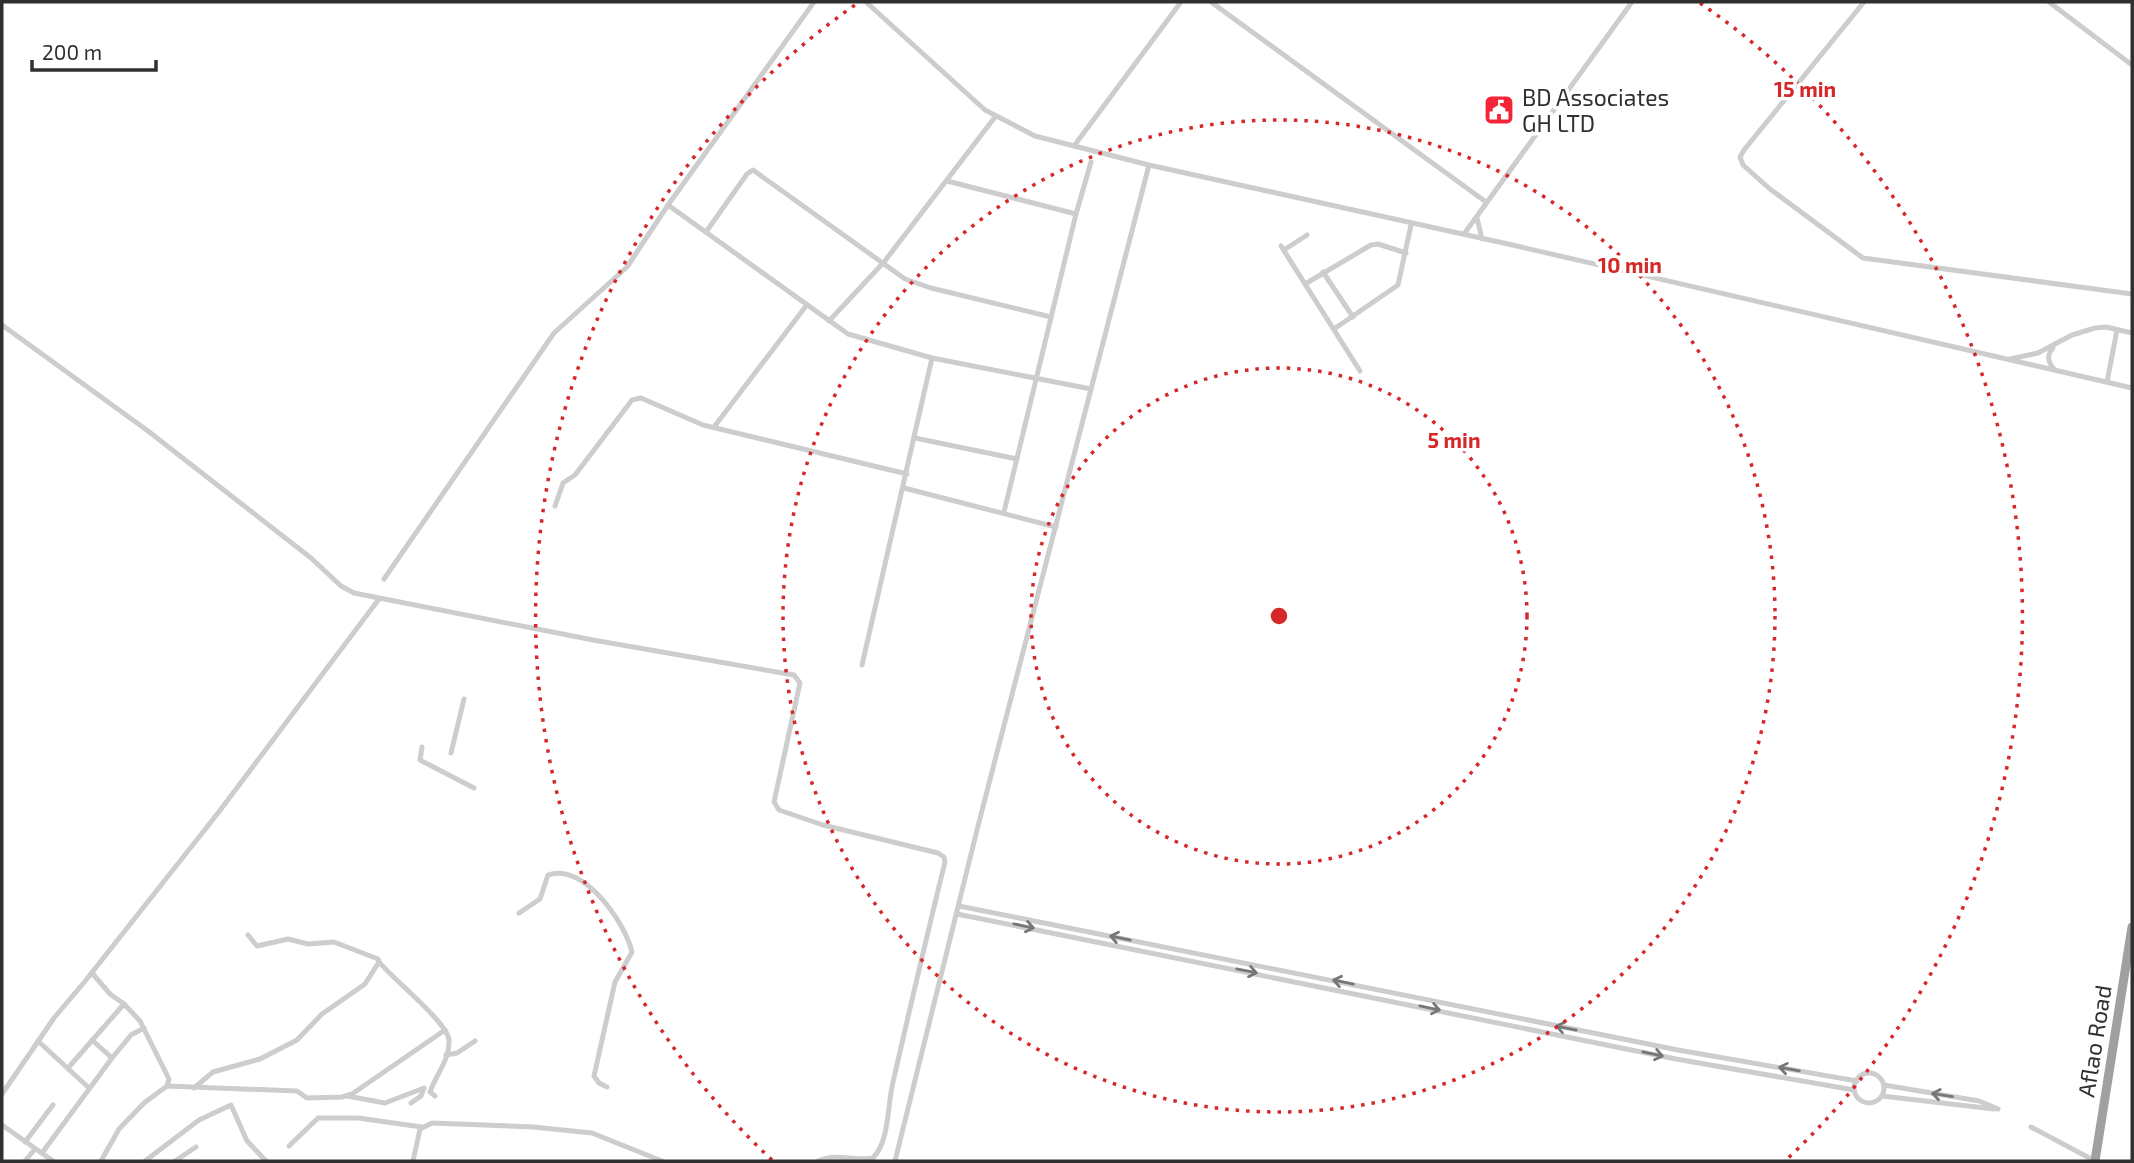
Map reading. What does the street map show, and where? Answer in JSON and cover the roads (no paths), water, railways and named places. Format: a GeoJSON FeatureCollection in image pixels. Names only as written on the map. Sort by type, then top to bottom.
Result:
{"type":"FeatureCollection","features":[{"type":"Feature","properties":{"kind":"highway","name":"Aflao Road"},"geometry":{"type":"LineString","coordinates":[[2095,1161],[2132,927]]}},
{"type":"Feature","properties":{"kind":"highway","name":"Aflao Road"},"geometry":{"type":"LineString","coordinates":[[2100,1161],[2132,962]]}},
{"type":"Feature","properties":{"kind":"street"},"geometry":{"type":"LineString","coordinates":[[384,579],[554,332],[627,267],[668,205],[814,2]]}},
{"type":"Feature","properties":{"kind":"street"},"geometry":{"type":"LineString","coordinates":[[866,2],[995,117],[1035,136],[1149,165],[1411,225],[1464,234],[2132,388]]}},
{"type":"Feature","properties":{"kind":"street"},"geometry":{"type":"LineString","coordinates":[[1074,146],[1181,2]]}},
{"type":"Feature","properties":{"kind":"street"},"geometry":{"type":"LineString","coordinates":[[1211,2],[1486,202]]}},
{"type":"Feature","properties":{"kind":"street"},"geometry":{"type":"LineString","coordinates":[[1464,234],[1632,2]]}},
{"type":"Feature","properties":{"kind":"street"},"geometry":{"type":"LineString","coordinates":[[1864,2],[1744,150],[1740,156],[1743,165],[1770,189],[1864,258],[2132,294]]}},
{"type":"Feature","properties":{"kind":"street"},"geometry":{"type":"LineString","coordinates":[[2049,2],[2132,65]]}},
{"type":"Feature","properties":{"kind":"street"},"geometry":{"type":"LineString","coordinates":[[829,321],[884,262],[995,117]]}},
{"type":"Feature","properties":{"kind":"street"},"geometry":{"type":"LineString","coordinates":[[1004,512],[1091,162]]}},
{"type":"Feature","properties":{"kind":"street"},"geometry":{"type":"LineString","coordinates":[[895,1161],[1149,165]]}},
{"type":"Feature","properties":{"kind":"street"},"geometry":{"type":"LineString","coordinates":[[706,232],[747,174],[753,170],[905,279],[931,288],[1051,317]]}},
{"type":"Feature","properties":{"kind":"street"},"geometry":{"type":"LineString","coordinates":[[947,181],[1076,214]]}},
{"type":"Feature","properties":{"kind":"street"},"geometry":{"type":"LineString","coordinates":[[668,205],[848,334],[932,358],[1091,389]]}},
{"type":"Feature","properties":{"kind":"street"},"geometry":{"type":"LineString","coordinates":[[1477,217],[1482,239]]}},
{"type":"Feature","properties":{"kind":"street"},"geometry":{"type":"LineString","coordinates":[[1334,329],[1398,285],[1411,225]]}},
{"type":"Feature","properties":{"kind":"street"},"geometry":{"type":"LineString","coordinates":[[1307,235],[1283,248],[1360,371]]}},
{"type":"Feature","properties":{"kind":"street"},"geometry":{"type":"LineString","coordinates":[[1304,284],[1371,245],[1378,244],[1406,253]]}},
{"type":"Feature","properties":{"kind":"street"},"geometry":{"type":"LineString","coordinates":[[1323,272],[1353,317]]}},
{"type":"Feature","properties":{"kind":"street"},"geometry":{"type":"LineString","coordinates":[[713,427],[806,306]]}},
{"type":"Feature","properties":{"kind":"street"},"geometry":{"type":"LineString","coordinates":[[2,325],[148,431],[311,558],[345,588],[379,600],[447,610],[633,647],[794,675],[800,683],[774,802],[776,807],[823,825],[938,853],[944,857],[945,862],[915,983],[880,1149],[873,1158],[865,1160],[841,1155],[818,1161]]}},
{"type":"Feature","properties":{"kind":"street"},"geometry":{"type":"LineString","coordinates":[[2007,359],[2027,356],[2072,335],[2095,328],[2106,327],[2132,333]]}},
{"type":"Feature","properties":{"kind":"street"},"geometry":{"type":"LineString","coordinates":[[2106,382],[2117,330]]}},
{"type":"Feature","properties":{"kind":"street"},"geometry":{"type":"LineString","coordinates":[[2057,343],[2049,354],[2050,365],[2057,372]]}},
{"type":"Feature","properties":{"kind":"street"},"geometry":{"type":"LineString","coordinates":[[862,665],[932,358]]}},
{"type":"Feature","properties":{"kind":"street"},"geometry":{"type":"LineString","coordinates":[[555,506],[563,483],[575,475],[636,398],[713,427],[907,474]]}},
{"type":"Feature","properties":{"kind":"street"},"geometry":{"type":"LineString","coordinates":[[915,438],[1017,459]]}},
{"type":"Feature","properties":{"kind":"street"},"geometry":{"type":"LineString","coordinates":[[904,488],[1056,527]]}},
{"type":"Feature","properties":{"kind":"street"},"geometry":{"type":"LineString","coordinates":[[2,1094],[54,1018],[210,822],[379,600]]}},
{"type":"Feature","properties":{"kind":"street"},"geometry":{"type":"LineString","coordinates":[[451,753],[464,699]]}},
{"type":"Feature","properties":{"kind":"street"},"geometry":{"type":"LineString","coordinates":[[422,747],[420,760],[474,788]]}},
{"type":"Feature","properties":{"kind":"street"},"geometry":{"type":"LineString","coordinates":[[519,913],[540,900],[544,880],[553,873],[565,874],[585,882],[617,918],[632,952],[615,982],[594,1076],[598,1083],[607,1087]]}},
{"type":"Feature","properties":{"kind":"street"},"geometry":{"type":"LineString","coordinates":[[959,906],[1678,1051],[1857,1081]]}},
{"type":"Feature","properties":{"kind":"street"},"geometry":{"type":"LineString","coordinates":[[957,914],[1676,1059],[1854,1090]]}},
{"type":"Feature","properties":{"kind":"street"},"geometry":{"type":"LineString","coordinates":[[248,935],[257,946],[288,939],[308,944],[334,943],[378,958],[445,1030],[449,1039],[442,1068],[430,1091],[430,1094],[435,1096]]}},
{"type":"Feature","properties":{"kind":"street"},"geometry":{"type":"LineString","coordinates":[[194,1088],[213,1072],[260,1059],[297,1040],[322,1014],[365,984],[379,962]]}},
{"type":"Feature","properties":{"kind":"street"},"geometry":{"type":"LineString","coordinates":[[92,973],[144,1028],[169,1079],[167,1086],[119,1129],[101,1161]]}},
{"type":"Feature","properties":{"kind":"street"},"geometry":{"type":"LineString","coordinates":[[68,1068],[124,1004]]}},
{"type":"Feature","properties":{"kind":"street"},"geometry":{"type":"LineString","coordinates":[[42,1153],[112,1058],[131,1035],[144,1028]]}},
{"type":"Feature","properties":{"kind":"street"},"geometry":{"type":"LineString","coordinates":[[347,1096],[445,1030]]}},
{"type":"Feature","properties":{"kind":"street"},"geometry":{"type":"LineString","coordinates":[[92,1040],[112,1058]]}},
{"type":"Feature","properties":{"kind":"street"},"geometry":{"type":"LineString","coordinates":[[38,1041],[89,1088]]}},
{"type":"Feature","properties":{"kind":"street"},"geometry":{"type":"LineString","coordinates":[[446,1055],[457,1053],[475,1041]]}},
{"type":"Feature","properties":{"kind":"street"},"geometry":{"type":"LineString","coordinates":[[1882,1096],[1998,1109],[1979,1101],[1884,1085],[1874,1074],[1864,1074],[1857,1081],[1854,1090],[1864,1102],[1874,1102],[1882,1096],[1884,1085]]}},
{"type":"Feature","properties":{"kind":"street"},"geometry":{"type":"LineString","coordinates":[[167,1086],[297,1091],[307,1098],[347,1096],[385,1103],[424,1088],[423,1093],[411,1103]]}},
{"type":"Feature","properties":{"kind":"street"},"geometry":{"type":"LineString","coordinates":[[25,1142],[53,1105]]}},
{"type":"Feature","properties":{"kind":"street"},"geometry":{"type":"LineString","coordinates":[[145,1161],[199,1120],[231,1105],[247,1141],[266,1161]]}},
{"type":"Feature","properties":{"kind":"street"},"geometry":{"type":"LineString","coordinates":[[289,1146],[318,1118],[358,1118],[422,1127]]}},
{"type":"Feature","properties":{"kind":"street"},"geometry":{"type":"LineString","coordinates":[[413,1161],[418,1134],[422,1127],[432,1122],[592,1133],[662,1161]]}},
{"type":"Feature","properties":{"kind":"street"},"geometry":{"type":"LineString","coordinates":[[2,1125],[53,1161]]}},
{"type":"Feature","properties":{"kind":"street"},"geometry":{"type":"LineString","coordinates":[[2031,1127],[2095,1161]]}},
{"type":"Feature","properties":{"kind":"street"},"geometry":{"type":"LineString","coordinates":[[175,1161],[196,1147]]}},
{"type":"Feature","properties":{"kind":"street"},"geometry":{"type":"LineString","coordinates":[[25,1161],[35,1149]]}},
{"type":"Feature","properties":{"kind":"place","name":"BD Associates GH LTD"},"geometry":{"type":"Point","coordinates":[1499,110]}}]}
